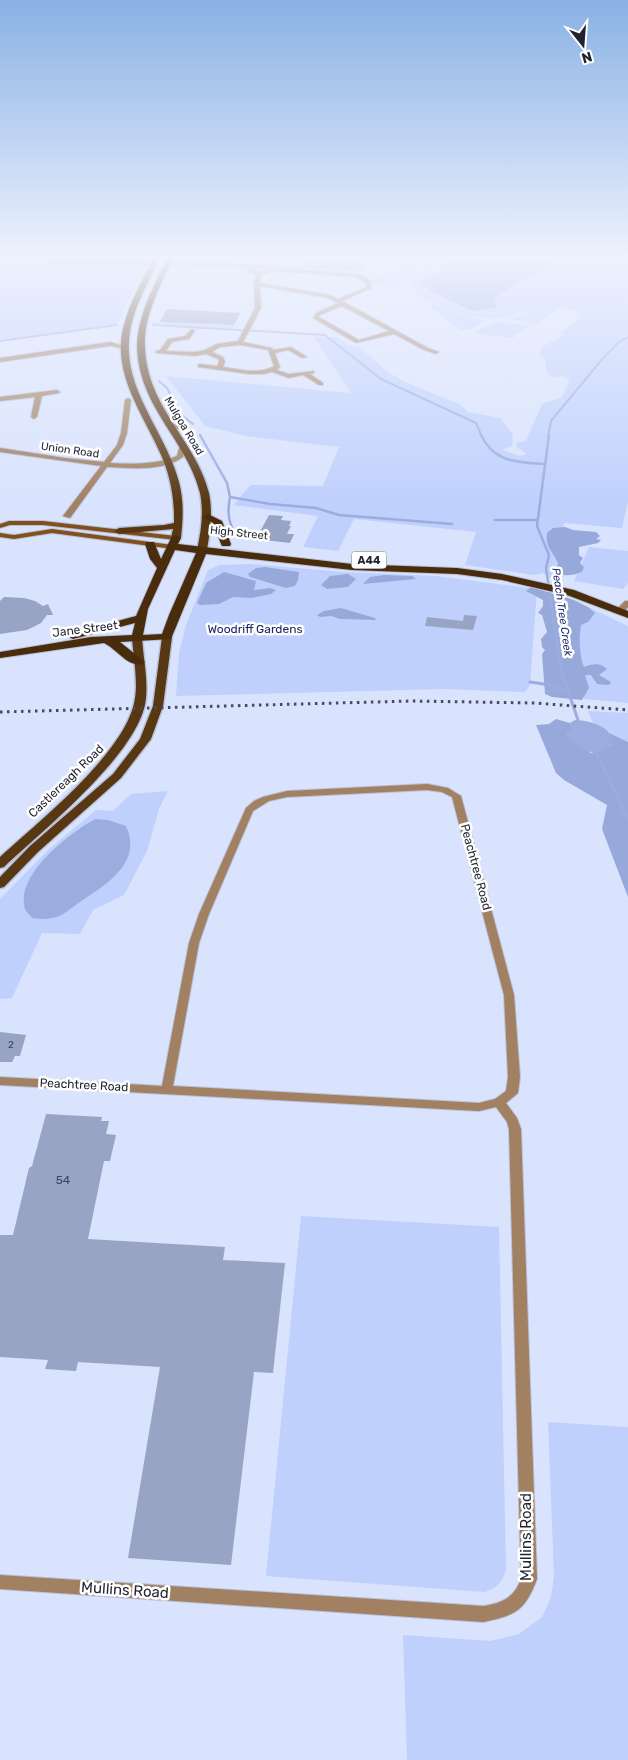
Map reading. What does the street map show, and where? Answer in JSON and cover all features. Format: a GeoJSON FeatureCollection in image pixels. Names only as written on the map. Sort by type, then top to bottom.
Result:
{"type":"FeatureCollection","features":[{"type":"Feature","properties":{"kind":"highway"},"geometry":{"type":"LineString","coordinates":[[208,517],[216,521],[226,544]]}},
{"type":"Feature","properties":{"kind":"highway","name":"High Street"},"geometry":{"type":"LineString","coordinates":[[175,542],[262,557],[376,569],[457,571],[558,588],[626,610]]}},
{"type":"Feature","properties":{"kind":"highway","name":"Castlereagh Road"},"geometry":{"type":"LineString","coordinates":[[138,634],[140,618],[175,542]]}},
{"type":"Feature","properties":{"kind":"highway"},"geometry":{"type":"LineString","coordinates":[[150,544],[155,559],[163,569]]}},
{"type":"Feature","properties":{"kind":"highway","name":"High Street"},"geometry":{"type":"LineString","coordinates":[[204,546],[226,544],[457,571]]}},
{"type":"Feature","properties":{"kind":"highway"},"geometry":{"type":"LineString","coordinates":[[168,631],[204,546]]}},
{"type":"Feature","properties":{"kind":"highway","name":"High Street"},"geometry":{"type":"LineString","coordinates":[[197,564],[262,557]]}},
{"type":"Feature","properties":{"kind":"highway"},"geometry":{"type":"LineString","coordinates":[[66,638],[140,618]]}},
{"type":"Feature","properties":{"kind":"highway","name":"Jane Street"},"geometry":{"type":"LineString","coordinates":[[0,650],[66,638],[168,631]]}},
{"type":"Feature","properties":{"kind":"highway","name":"Jane Street"},"geometry":{"type":"LineString","coordinates":[[0,655],[138,634]]}},
{"type":"Feature","properties":{"kind":"highway"},"geometry":{"type":"LineString","coordinates":[[104,639],[120,646],[128,658],[139,662]]}},
{"type":"Feature","properties":{"kind":"main road"},"geometry":{"type":"LineString","coordinates":[[126,339],[126,362],[133,386],[169,463],[180,498],[179,524],[175,542]]}},
{"type":"Feature","properties":{"kind":"main road","name":"Mulgoa Road"},"geometry":{"type":"LineString","coordinates":[[142,339],[141,347],[146,377],[167,424],[195,466],[201,480],[207,501],[208,517],[204,546]]}},
{"type":"Feature","properties":{"kind":"main road","name":"High Street"},"geometry":{"type":"LineString","coordinates":[[0,521],[43,523],[119,532],[175,542]]}},
{"type":"Feature","properties":{"kind":"main road"},"geometry":{"type":"LineString","coordinates":[[0,526],[16,523],[28,527],[27,531],[22,535]]}},
{"type":"Feature","properties":{"kind":"main road"},"geometry":{"type":"LineString","coordinates":[[119,532],[165,528],[179,524]]}},
{"type":"Feature","properties":{"kind":"main road","name":"High Street"},"geometry":{"type":"LineString","coordinates":[[0,535],[10,537],[52,531],[150,544],[175,542]]}},
{"type":"Feature","properties":{"kind":"main road"},"geometry":{"type":"LineString","coordinates":[[2,879],[117,776],[145,739],[158,706],[168,631]]}},
{"type":"Feature","properties":{"kind":"main road","name":"Castlereagh Road"},"geometry":{"type":"LineString","coordinates":[[0,864],[103,767],[120,746],[132,725],[141,698],[138,634]]}},
{"type":"Feature","properties":{"kind":"street"},"geometry":{"type":"LineString","coordinates":[[177,339],[170,340],[160,352],[195,354],[207,352],[221,344],[240,344],[266,348],[272,352],[289,348],[304,357]]}},
{"type":"Feature","properties":{"kind":"street"},"geometry":{"type":"LineString","coordinates":[[240,344],[242,339]]}},
{"type":"Feature","properties":{"kind":"street"},"geometry":{"type":"LineString","coordinates":[[353,339],[358,342],[368,339]]}},
{"type":"Feature","properties":{"kind":"street"},"geometry":{"type":"LineString","coordinates":[[409,339],[436,352]]}},
{"type":"Feature","properties":{"kind":"street"},"geometry":{"type":"LineString","coordinates":[[0,360],[110,344],[125,347]]}},
{"type":"Feature","properties":{"kind":"street"},"geometry":{"type":"LineString","coordinates":[[207,352],[221,358],[222,362],[219,368]]}},
{"type":"Feature","properties":{"kind":"street"},"geometry":{"type":"LineString","coordinates":[[272,352],[271,358],[277,366],[272,370]]}},
{"type":"Feature","properties":{"kind":"street"},"geometry":{"type":"LineString","coordinates":[[200,366],[257,372],[272,370],[286,376],[312,372]]}},
{"type":"Feature","properties":{"kind":"street"},"geometry":{"type":"LineString","coordinates":[[304,374],[321,384]]}},
{"type":"Feature","properties":{"kind":"street"},"geometry":{"type":"LineString","coordinates":[[0,399],[57,392]]}},
{"type":"Feature","properties":{"kind":"street"},"geometry":{"type":"LineString","coordinates":[[34,417],[40,393]]}},
{"type":"Feature","properties":{"kind":"street"},"geometry":{"type":"LineString","coordinates":[[67,516],[120,445],[124,433],[128,400]]}},
{"type":"Feature","properties":{"kind":"street"},"geometry":{"type":"LineString","coordinates":[[167,424],[190,431],[176,439]]}},
{"type":"Feature","properties":{"kind":"street"},"geometry":{"type":"LineString","coordinates":[[169,463],[180,457],[182,448]]}},
{"type":"Feature","properties":{"kind":"street","name":"Union Road"},"geometry":{"type":"LineString","coordinates":[[0,450],[105,465],[169,463]]}},
{"type":"Feature","properties":{"kind":"street","name":"Union Road"},"geometry":{"type":"LineString","coordinates":[[138,465],[151,462],[165,454]]}},
{"type":"Feature","properties":{"kind":"street","name":"Peachtree Road"},"geometry":{"type":"LineString","coordinates":[[0,1081],[479,1107],[499,1102],[512,1092],[514,1086],[509,995],[458,800],[451,792],[427,787],[286,794],[266,798],[254,805],[250,810],[204,914],[194,943],[167,1090]]}},
{"type":"Feature","properties":{"kind":"street","name":"Mullins Road"},"geometry":{"type":"LineString","coordinates":[[0,1582],[483,1614],[507,1610],[523,1597],[529,1579],[515,1129],[513,1121],[499,1102]]}},
{"type":"Feature","properties":{"kind":"green space"},"geometry":{"type":"Polygon","coordinates":[[[315,339],[339,339],[350,346],[359,347],[388,372],[405,382],[461,405],[468,412],[500,418],[513,435],[512,446],[502,450],[520,456],[527,454],[517,447],[516,443],[526,441],[542,404],[561,398],[570,380],[561,376],[554,378],[547,374],[545,359],[539,353],[542,347],[556,339],[628,339],[628,501],[622,528],[564,523],[560,554],[551,578],[543,573],[534,575],[465,565],[476,532],[354,519],[338,551],[303,547],[318,516],[234,505],[238,500],[243,499],[240,497],[251,485],[323,486],[339,447],[246,436],[205,426],[166,376],[351,393],[315,339]]]}},
{"type":"Feature","properties":{"kind":"green space"},"geometry":{"type":"Polygon","coordinates":[[[589,547],[628,551],[628,583],[623,589],[574,581],[589,547]]]}},
{"type":"Feature","properties":{"kind":"green space","name":"Woodriff Gardens"},"geometry":{"type":"Polygon","coordinates":[[[252,564],[343,572],[436,576],[537,589],[530,685],[525,692],[443,689],[176,696],[179,653],[186,625],[208,570],[220,565],[252,564]]]}},
{"type":"Feature","properties":{"kind":"green space"},"geometry":{"type":"Polygon","coordinates":[[[567,602],[588,607],[628,626],[628,703],[584,699],[567,602]]]}},
{"type":"Feature","properties":{"kind":"green space"},"geometry":{"type":"Polygon","coordinates":[[[588,711],[628,713],[628,787],[614,770],[588,711]]]}},
{"type":"Feature","properties":{"kind":"green space"},"geometry":{"type":"Polygon","coordinates":[[[168,791],[159,809],[147,851],[124,895],[93,910],[80,934],[42,933],[12,998],[0,999],[0,899],[47,851],[96,810],[113,811],[131,794],[168,791]]]}},
{"type":"Feature","properties":{"kind":"green space"},"geometry":{"type":"Polygon","coordinates":[[[301,1216],[499,1227],[506,1569],[501,1581],[490,1590],[485,1592],[266,1576],[301,1216]]]}},
{"type":"Feature","properties":{"kind":"green space"},"geometry":{"type":"Polygon","coordinates":[[[548,1422],[628,1427],[628,1760],[407,1760],[403,1635],[490,1641],[519,1634],[542,1617],[551,1597],[554,1576],[548,1422]]]}},
{"type":"Feature","properties":{"kind":"shaded area"},"geometry":{"type":"Polygon","coordinates":[[[565,527],[573,530],[596,532],[600,536],[596,539],[601,540],[598,543],[579,547],[579,555],[583,558],[580,563],[584,567],[582,572],[570,575],[563,575],[552,571],[558,564],[547,543],[547,533],[553,528],[565,527]]]}},
{"type":"Feature","properties":{"kind":"shaded area"},"geometry":{"type":"Polygon","coordinates":[[[265,567],[299,572],[295,586],[286,588],[250,577],[248,574],[256,568],[265,567]]]}},
{"type":"Feature","properties":{"kind":"shaded area"},"geometry":{"type":"Polygon","coordinates":[[[224,572],[256,581],[254,590],[270,588],[276,590],[271,594],[252,598],[233,597],[219,604],[200,605],[197,603],[206,583],[224,572]]]}},
{"type":"Feature","properties":{"kind":"shaded area"},"geometry":{"type":"Polygon","coordinates":[[[348,574],[356,579],[348,587],[327,589],[321,585],[330,576],[348,574]]]}},
{"type":"Feature","properties":{"kind":"shaded area"},"geometry":{"type":"Polygon","coordinates":[[[384,575],[412,576],[416,579],[363,584],[370,577],[384,575]]]}},
{"type":"Feature","properties":{"kind":"shaded area"},"geometry":{"type":"Polygon","coordinates":[[[531,587],[574,600],[595,613],[588,622],[581,625],[581,657],[584,667],[596,664],[607,669],[599,675],[611,682],[609,685],[597,684],[591,675],[585,675],[589,688],[582,700],[552,697],[545,694],[542,654],[545,650],[542,647],[541,639],[547,632],[542,615],[538,613],[543,606],[543,600],[526,591],[531,587]]]}},
{"type":"Feature","properties":{"kind":"shaded area"},"geometry":{"type":"Polygon","coordinates":[[[341,608],[375,618],[376,620],[340,619],[317,615],[324,611],[341,608]]]}},
{"type":"Feature","properties":{"kind":"shaded area"},"geometry":{"type":"Polygon","coordinates":[[[556,719],[570,723],[574,730],[567,735],[591,753],[612,745],[609,733],[628,742],[628,897],[602,829],[607,805],[564,780],[556,773],[536,725],[549,724],[556,719]]]}},
{"type":"Feature","properties":{"kind":"shaded area"},"geometry":{"type":"Polygon","coordinates":[[[575,720],[603,727],[610,734],[612,744],[600,752],[588,751],[577,745],[567,735],[574,730],[570,723],[575,720]]]}},
{"type":"Feature","properties":{"kind":"shaded area"},"geometry":{"type":"Polygon","coordinates":[[[95,819],[108,820],[126,826],[130,838],[130,850],[127,860],[113,878],[66,912],[49,919],[32,918],[25,909],[24,896],[28,882],[36,869],[59,844],[95,819]]]}},
{"type":"Feature","properties":{"kind":"building"},"geometry":{"type":"Polygon","coordinates":[[[269,515],[283,516],[281,520],[291,521],[287,534],[294,534],[290,543],[256,539],[269,515]]]}},
{"type":"Feature","properties":{"kind":"building"},"geometry":{"type":"Polygon","coordinates":[[[4,597],[24,598],[35,601],[43,606],[48,604],[53,615],[47,615],[41,623],[27,630],[0,634],[0,601],[4,597]]]}},
{"type":"Feature","properties":{"kind":"building"},"geometry":{"type":"Polygon","coordinates":[[[464,615],[477,616],[473,630],[425,626],[427,617],[463,621],[464,615]]]}},
{"type":"Feature","properties":{"kind":"building"},"geometry":{"type":"Polygon","coordinates":[[[0,1032],[26,1035],[20,1056],[15,1056],[12,1062],[0,1062],[0,1032]]]}},
{"type":"Feature","properties":{"kind":"building"},"geometry":{"type":"Polygon","coordinates":[[[46,1114],[102,1117],[101,1121],[109,1121],[106,1134],[116,1135],[110,1161],[104,1161],[88,1239],[225,1247],[223,1260],[285,1263],[273,1373],[254,1372],[231,1565],[128,1558],[160,1367],[78,1362],[76,1371],[45,1369],[48,1360],[0,1357],[0,1235],[13,1235],[29,1168],[32,1166],[46,1114]]]}},
{"type":"Feature","properties":{"kind":"waterway"},"geometry":{"type":"LineString","coordinates":[[0,341],[14,339]]}},
{"type":"Feature","properties":{"kind":"waterway"},"geometry":{"type":"LineString","coordinates":[[330,339],[381,379],[476,423],[482,436]]}},
{"type":"Feature","properties":{"kind":"waterway","name":"Peach Tree Creek"},"geometry":{"type":"LineString","coordinates":[[548,437],[551,421],[604,357],[624,339]]}},
{"type":"Feature","properties":{"kind":"waterway"},"geometry":{"type":"LineString","coordinates":[[159,381],[167,388],[180,414],[193,424]]}},
{"type":"Feature","properties":{"kind":"waterway"},"geometry":{"type":"LineString","coordinates":[[201,437],[200,435],[227,483],[230,497]]}},
{"type":"Feature","properties":{"kind":"waterway","name":"Peach Tree Creek"},"geometry":{"type":"LineString","coordinates":[[538,520],[549,435]]}},
{"type":"Feature","properties":{"kind":"waterway"},"geometry":{"type":"LineString","coordinates":[[482,436],[486,444],[500,456],[525,463],[544,464]]}},
{"type":"Feature","properties":{"kind":"waterway"},"geometry":{"type":"LineString","coordinates":[[230,497],[270,504],[316,508],[339,515],[452,524]]}},
{"type":"Feature","properties":{"kind":"waterway"},"geometry":{"type":"LineString","coordinates":[[230,497],[229,519],[233,529],[240,538]]}},
{"type":"Feature","properties":{"kind":"waterway"},"geometry":{"type":"LineString","coordinates":[[495,520],[538,520]]}},
{"type":"Feature","properties":{"kind":"waterway","name":"Peach Tree Creek"},"geometry":{"type":"LineString","coordinates":[[538,520],[537,526],[549,555],[546,568],[560,663]]}},
{"type":"Feature","properties":{"kind":"waterway","name":"Peach Tree Creek"},"geometry":{"type":"LineString","coordinates":[[560,661],[562,673],[579,723]]}},
{"type":"Feature","properties":{"kind":"waterway"},"geometry":{"type":"LineString","coordinates":[[530,682],[550,685],[568,692]]}},
{"type":"Feature","properties":{"kind":"waterway","name":"Peach Tree Creek"},"geometry":{"type":"LineString","coordinates":[[595,750],[628,819]]}},
{"type":"Feature","properties":{"kind":"railway"},"geometry":{"type":"LineString","coordinates":[[0,712],[411,701],[534,703],[628,710]]}}]}
